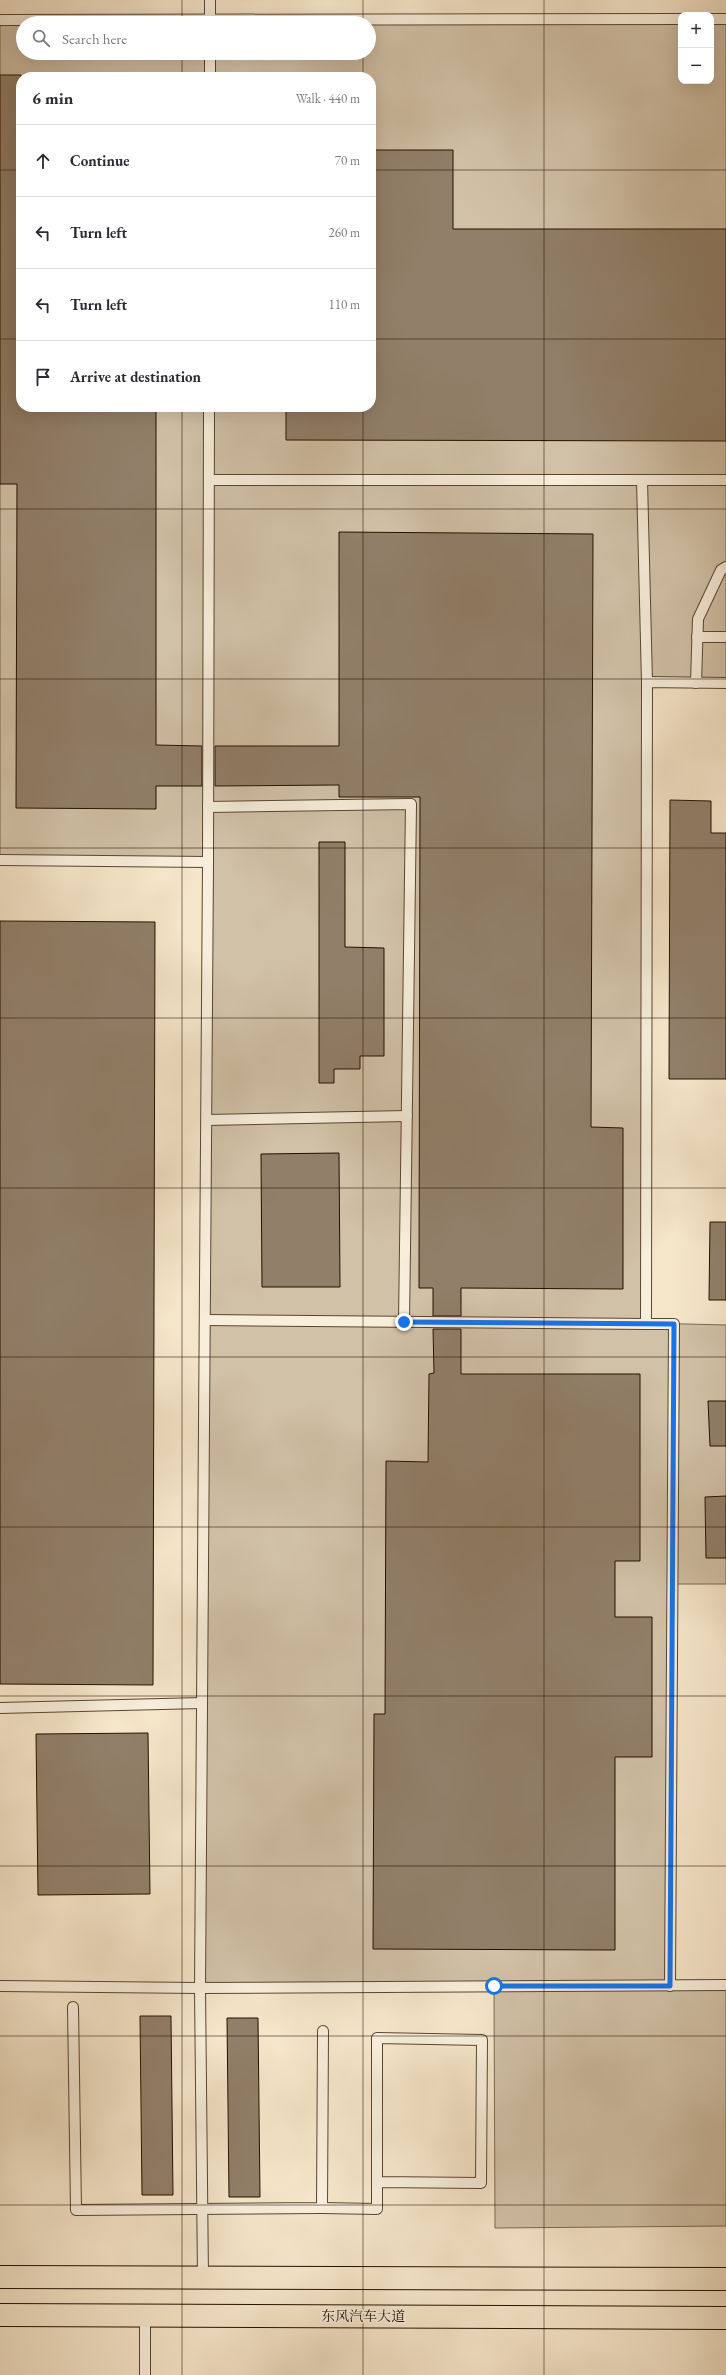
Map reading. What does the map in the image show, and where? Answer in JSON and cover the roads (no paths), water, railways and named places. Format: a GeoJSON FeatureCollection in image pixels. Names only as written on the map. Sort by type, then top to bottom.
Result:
{"type":"FeatureCollection","features":[{"type":"Feature","properties":{"kind":"main road"},"geometry":{"type":"LineString","coordinates":[[0,2277],[726,2279]]}},
{"type":"Feature","properties":{"kind":"main road","name":"东风汽车大道"},"geometry":{"type":"LineString","coordinates":[[0,2314],[726,2318]]}},
{"type":"Feature","properties":{"kind":"lane"},"geometry":{"type":"LineString","coordinates":[[210,0],[210,16]]}},
{"type":"Feature","properties":{"kind":"lane"},"geometry":{"type":"LineString","coordinates":[[376,21],[678,19]]}},
{"type":"Feature","properties":{"kind":"lane"},"geometry":{"type":"LineString","coordinates":[[714,19],[726,19]]}},
{"type":"Feature","properties":{"kind":"lane"},"geometry":{"type":"LineString","coordinates":[[0,20],[16,20]]}},
{"type":"Feature","properties":{"kind":"lane"},"geometry":{"type":"LineString","coordinates":[[210,60],[210,72]]}},
{"type":"Feature","properties":{"kind":"lane"},"geometry":{"type":"LineString","coordinates":[[203,2278],[200,1988],[207,1120],[209,412]]}},
{"type":"Feature","properties":{"kind":"lane"},"geometry":{"type":"LineString","coordinates":[[209,480],[726,480]]}},
{"type":"Feature","properties":{"kind":"lane"},"geometry":{"type":"LineString","coordinates":[[642,480],[647,682],[646,1324]]}},
{"type":"Feature","properties":{"kind":"lane"},"geometry":{"type":"LineString","coordinates":[[696,683],[698,619],[721,570],[726,567]]}},
{"type":"Feature","properties":{"kind":"lane"},"geometry":{"type":"LineString","coordinates":[[697,637],[726,637]]}},
{"type":"Feature","properties":{"kind":"lane"},"geometry":{"type":"LineString","coordinates":[[647,682],[726,684]]}},
{"type":"Feature","properties":{"kind":"lane"},"geometry":{"type":"LineString","coordinates":[[208,807],[410,804],[404,1322]]}},
{"type":"Feature","properties":{"kind":"lane"},"geometry":{"type":"LineString","coordinates":[[0,860],[208,862]]}},
{"type":"Feature","properties":{"kind":"lane"},"geometry":{"type":"LineString","coordinates":[[207,1120],[407,1116]]}},
{"type":"Feature","properties":{"kind":"lane"},"geometry":{"type":"LineString","coordinates":[[205,1320],[674,1324],[670,1986]]}},
{"type":"Feature","properties":{"kind":"lane"},"geometry":{"type":"LineString","coordinates":[[0,1708],[202,1704]]}},
{"type":"Feature","properties":{"kind":"lane"},"geometry":{"type":"LineString","coordinates":[[0,1986],[200,1988],[726,1985]]}},
{"type":"Feature","properties":{"kind":"lane"},"geometry":{"type":"LineString","coordinates":[[72,2007],[76,2210],[377,2209],[377,2182],[377,2038],[482,2040],[481,2184],[377,2182]]}},
{"type":"Feature","properties":{"kind":"lane"},"geometry":{"type":"LineString","coordinates":[[322,2208],[323,2031]]}},
{"type":"Feature","properties":{"kind":"lane"},"geometry":{"type":"LineString","coordinates":[[144,2375],[145,2315]]}}]}
